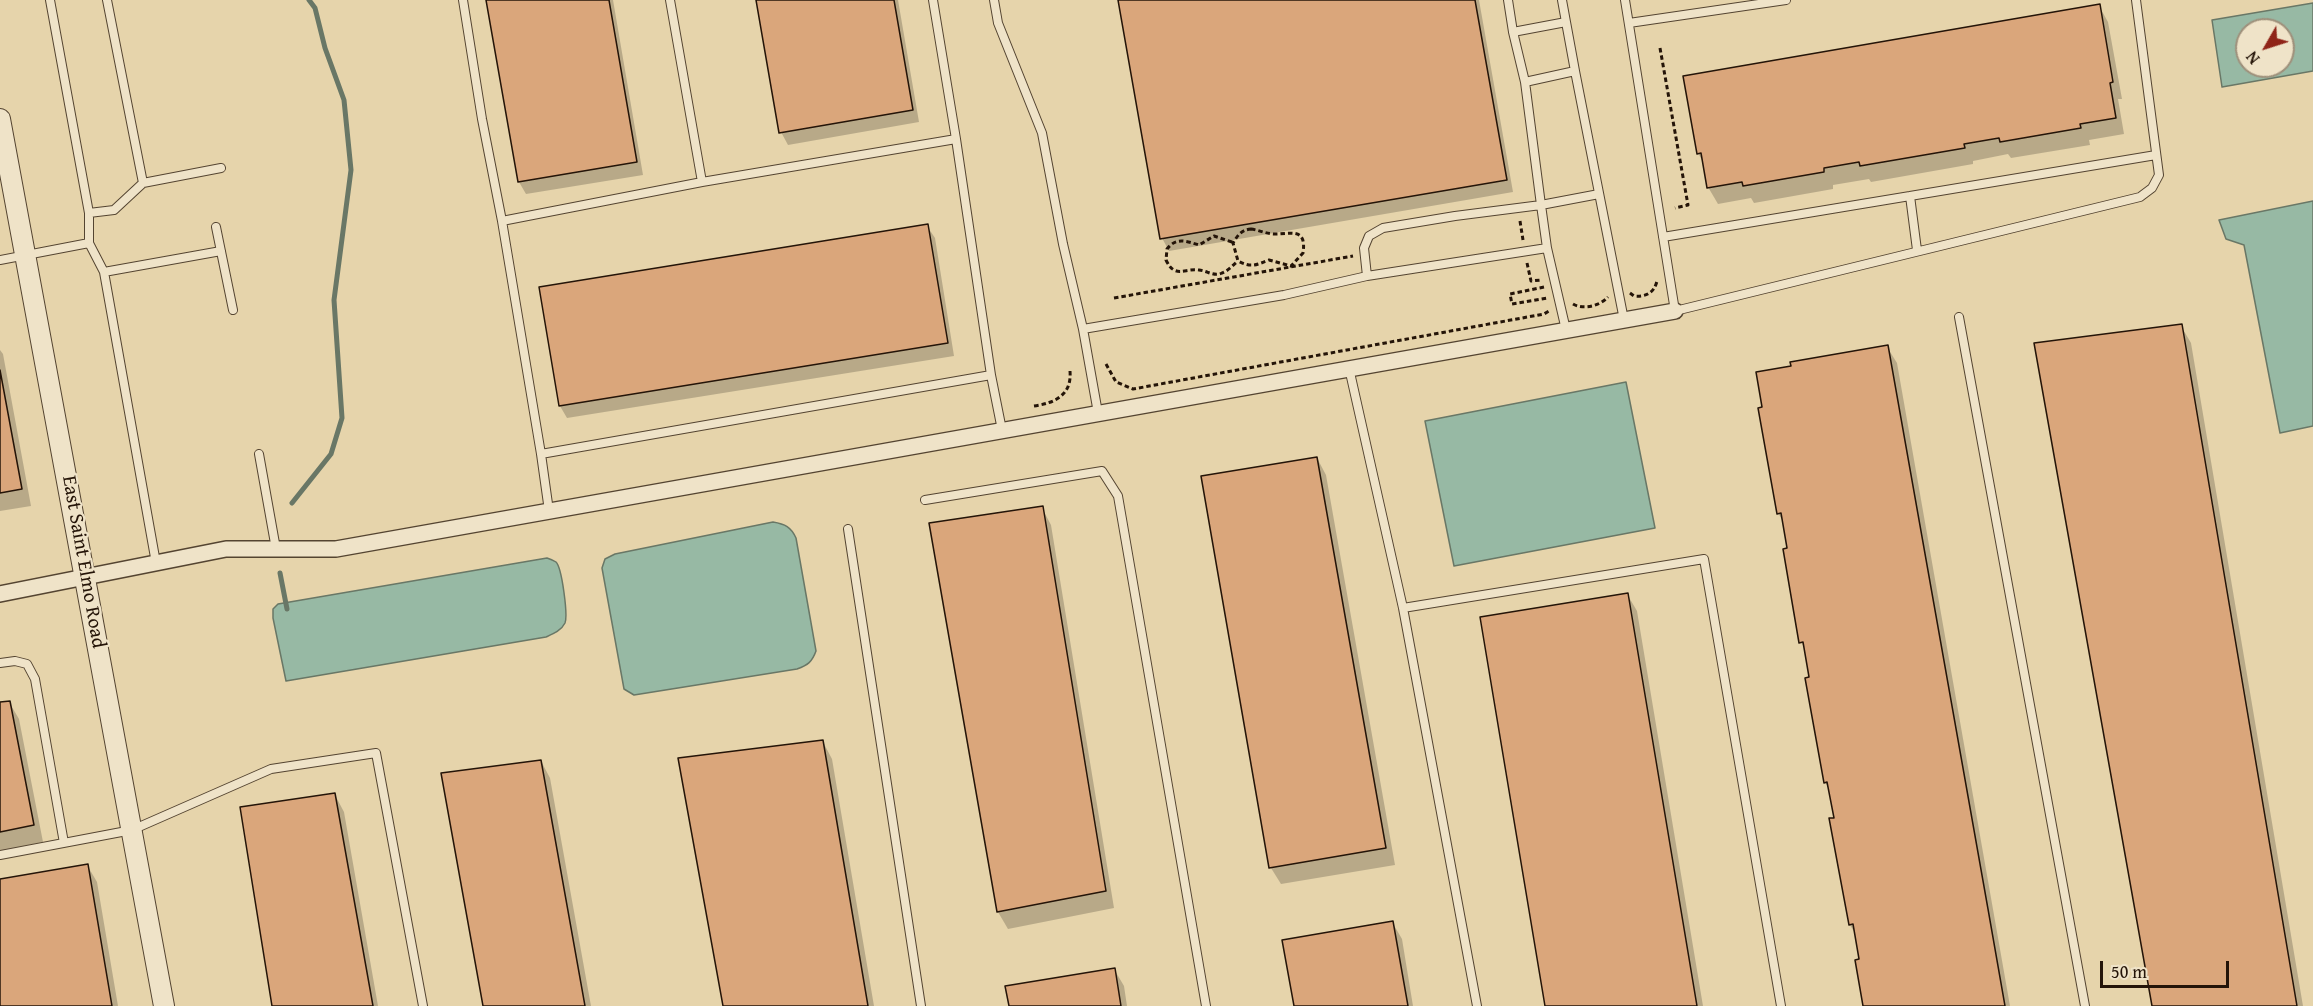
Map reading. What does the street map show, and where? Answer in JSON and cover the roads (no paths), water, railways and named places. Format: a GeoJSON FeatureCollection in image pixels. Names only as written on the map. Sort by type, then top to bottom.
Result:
{"type":"FeatureCollection","features":[{"type":"Feature","properties":{"kind":"street","name":"East Saint Elmo Road"},"geometry":{"type":"LineString","coordinates":[[0,119],[164,1006]]}},
{"type":"Feature","properties":{"kind":"street"},"geometry":{"type":"LineString","coordinates":[[0,594],[226,549],[336,549],[1675,311]]}},
{"type":"Feature","properties":{"kind":"lane"},"geometry":{"type":"LineString","coordinates":[[50,0],[89,213],[89,243],[104,273],[157,563]]}},
{"type":"Feature","properties":{"kind":"lane"},"geometry":{"type":"LineString","coordinates":[[107,0],[143,183]]}},
{"type":"Feature","properties":{"kind":"lane"},"geometry":{"type":"LineString","coordinates":[[463,0],[549,511]]}},
{"type":"Feature","properties":{"kind":"lane"},"geometry":{"type":"LineString","coordinates":[[669,0],[702,183]]}},
{"type":"Feature","properties":{"kind":"lane"},"geometry":{"type":"LineString","coordinates":[[933,0],[991,375],[1002,430]]}},
{"type":"Feature","properties":{"kind":"lane"},"geometry":{"type":"LineString","coordinates":[[994,0],[998,22],[1042,133],[1098,413]]}},
{"type":"Feature","properties":{"kind":"lane"},"geometry":{"type":"LineString","coordinates":[[1508,0],[1525,82],[1547,248],[1566,330]]}},
{"type":"Feature","properties":{"kind":"lane"},"geometry":{"type":"LineString","coordinates":[[1562,0],[1624,320]]}},
{"type":"Feature","properties":{"kind":"lane"},"geometry":{"type":"LineString","coordinates":[[1625,0],[1675,311],[2140,197],[2152,188],[2159,176],[2136,0]]}},
{"type":"Feature","properties":{"kind":"lane"},"geometry":{"type":"LineString","coordinates":[[1629,23],[1785,0]]}},
{"type":"Feature","properties":{"kind":"lane"},"geometry":{"type":"LineString","coordinates":[[1513,32],[1566,22]]}},
{"type":"Feature","properties":{"kind":"lane"},"geometry":{"type":"LineString","coordinates":[[1525,82],[1575,71]]}},
{"type":"Feature","properties":{"kind":"lane"},"geometry":{"type":"LineString","coordinates":[[501,221],[956,139]]}},
{"type":"Feature","properties":{"kind":"lane"},"geometry":{"type":"LineString","coordinates":[[1663,237],[2156,155]]}},
{"type":"Feature","properties":{"kind":"lane"},"geometry":{"type":"LineString","coordinates":[[89,213],[114,210],[143,183],[221,168]]}},
{"type":"Feature","properties":{"kind":"lane"},"geometry":{"type":"LineString","coordinates":[[1367,276],[1364,248],[1369,236],[1383,228],[1541,205],[1599,194]]}},
{"type":"Feature","properties":{"kind":"lane"},"geometry":{"type":"LineString","coordinates":[[1910,196],[1917,250]]}},
{"type":"Feature","properties":{"kind":"lane"},"geometry":{"type":"LineString","coordinates":[[216,227],[233,310]]}},
{"type":"Feature","properties":{"kind":"lane"},"geometry":{"type":"LineString","coordinates":[[0,260],[89,243]]}},
{"type":"Feature","properties":{"kind":"lane"},"geometry":{"type":"LineString","coordinates":[[1083,329],[1284,295],[1367,276],[1547,248]]}},
{"type":"Feature","properties":{"kind":"lane"},"geometry":{"type":"LineString","coordinates":[[104,273],[221,251]]}},
{"type":"Feature","properties":{"kind":"lane"},"geometry":{"type":"LineString","coordinates":[[1959,317],[2085,1006]]}},
{"type":"Feature","properties":{"kind":"lane"},"geometry":{"type":"LineString","coordinates":[[1349,368],[1403,608],[1477,1006]]}},
{"type":"Feature","properties":{"kind":"lane"},"geometry":{"type":"LineString","coordinates":[[541,454],[991,375]]}},
{"type":"Feature","properties":{"kind":"lane"},"geometry":{"type":"LineString","coordinates":[[259,454],[276,549]]}},
{"type":"Feature","properties":{"kind":"lane"},"geometry":{"type":"LineString","coordinates":[[925,500],[1102,471],[1118,496],[1206,1006]]}},
{"type":"Feature","properties":{"kind":"lane"},"geometry":{"type":"LineString","coordinates":[[848,529],[921,1006]]}},
{"type":"Feature","properties":{"kind":"lane"},"geometry":{"type":"LineString","coordinates":[[1403,608],[1704,559],[1781,1006]]}},
{"type":"Feature","properties":{"kind":"lane"},"geometry":{"type":"LineString","coordinates":[[0,663],[15,661],[27,664],[35,679],[64,843]]}},
{"type":"Feature","properties":{"kind":"lane"},"geometry":{"type":"LineString","coordinates":[[0,855],[132,830],[271,769],[376,753],[423,1006]]}},
{"type":"Feature","properties":{"kind":"waterway"},"geometry":{"type":"LineString","coordinates":[[292,503],[331,454],[342,418],[334,300],[351,170],[344,100],[325,48],[315,8],[309,0]]}},
{"type":"Feature","properties":{"kind":"waterway"},"geometry":{"type":"LineString","coordinates":[[280,573],[287,609]]}}]}
